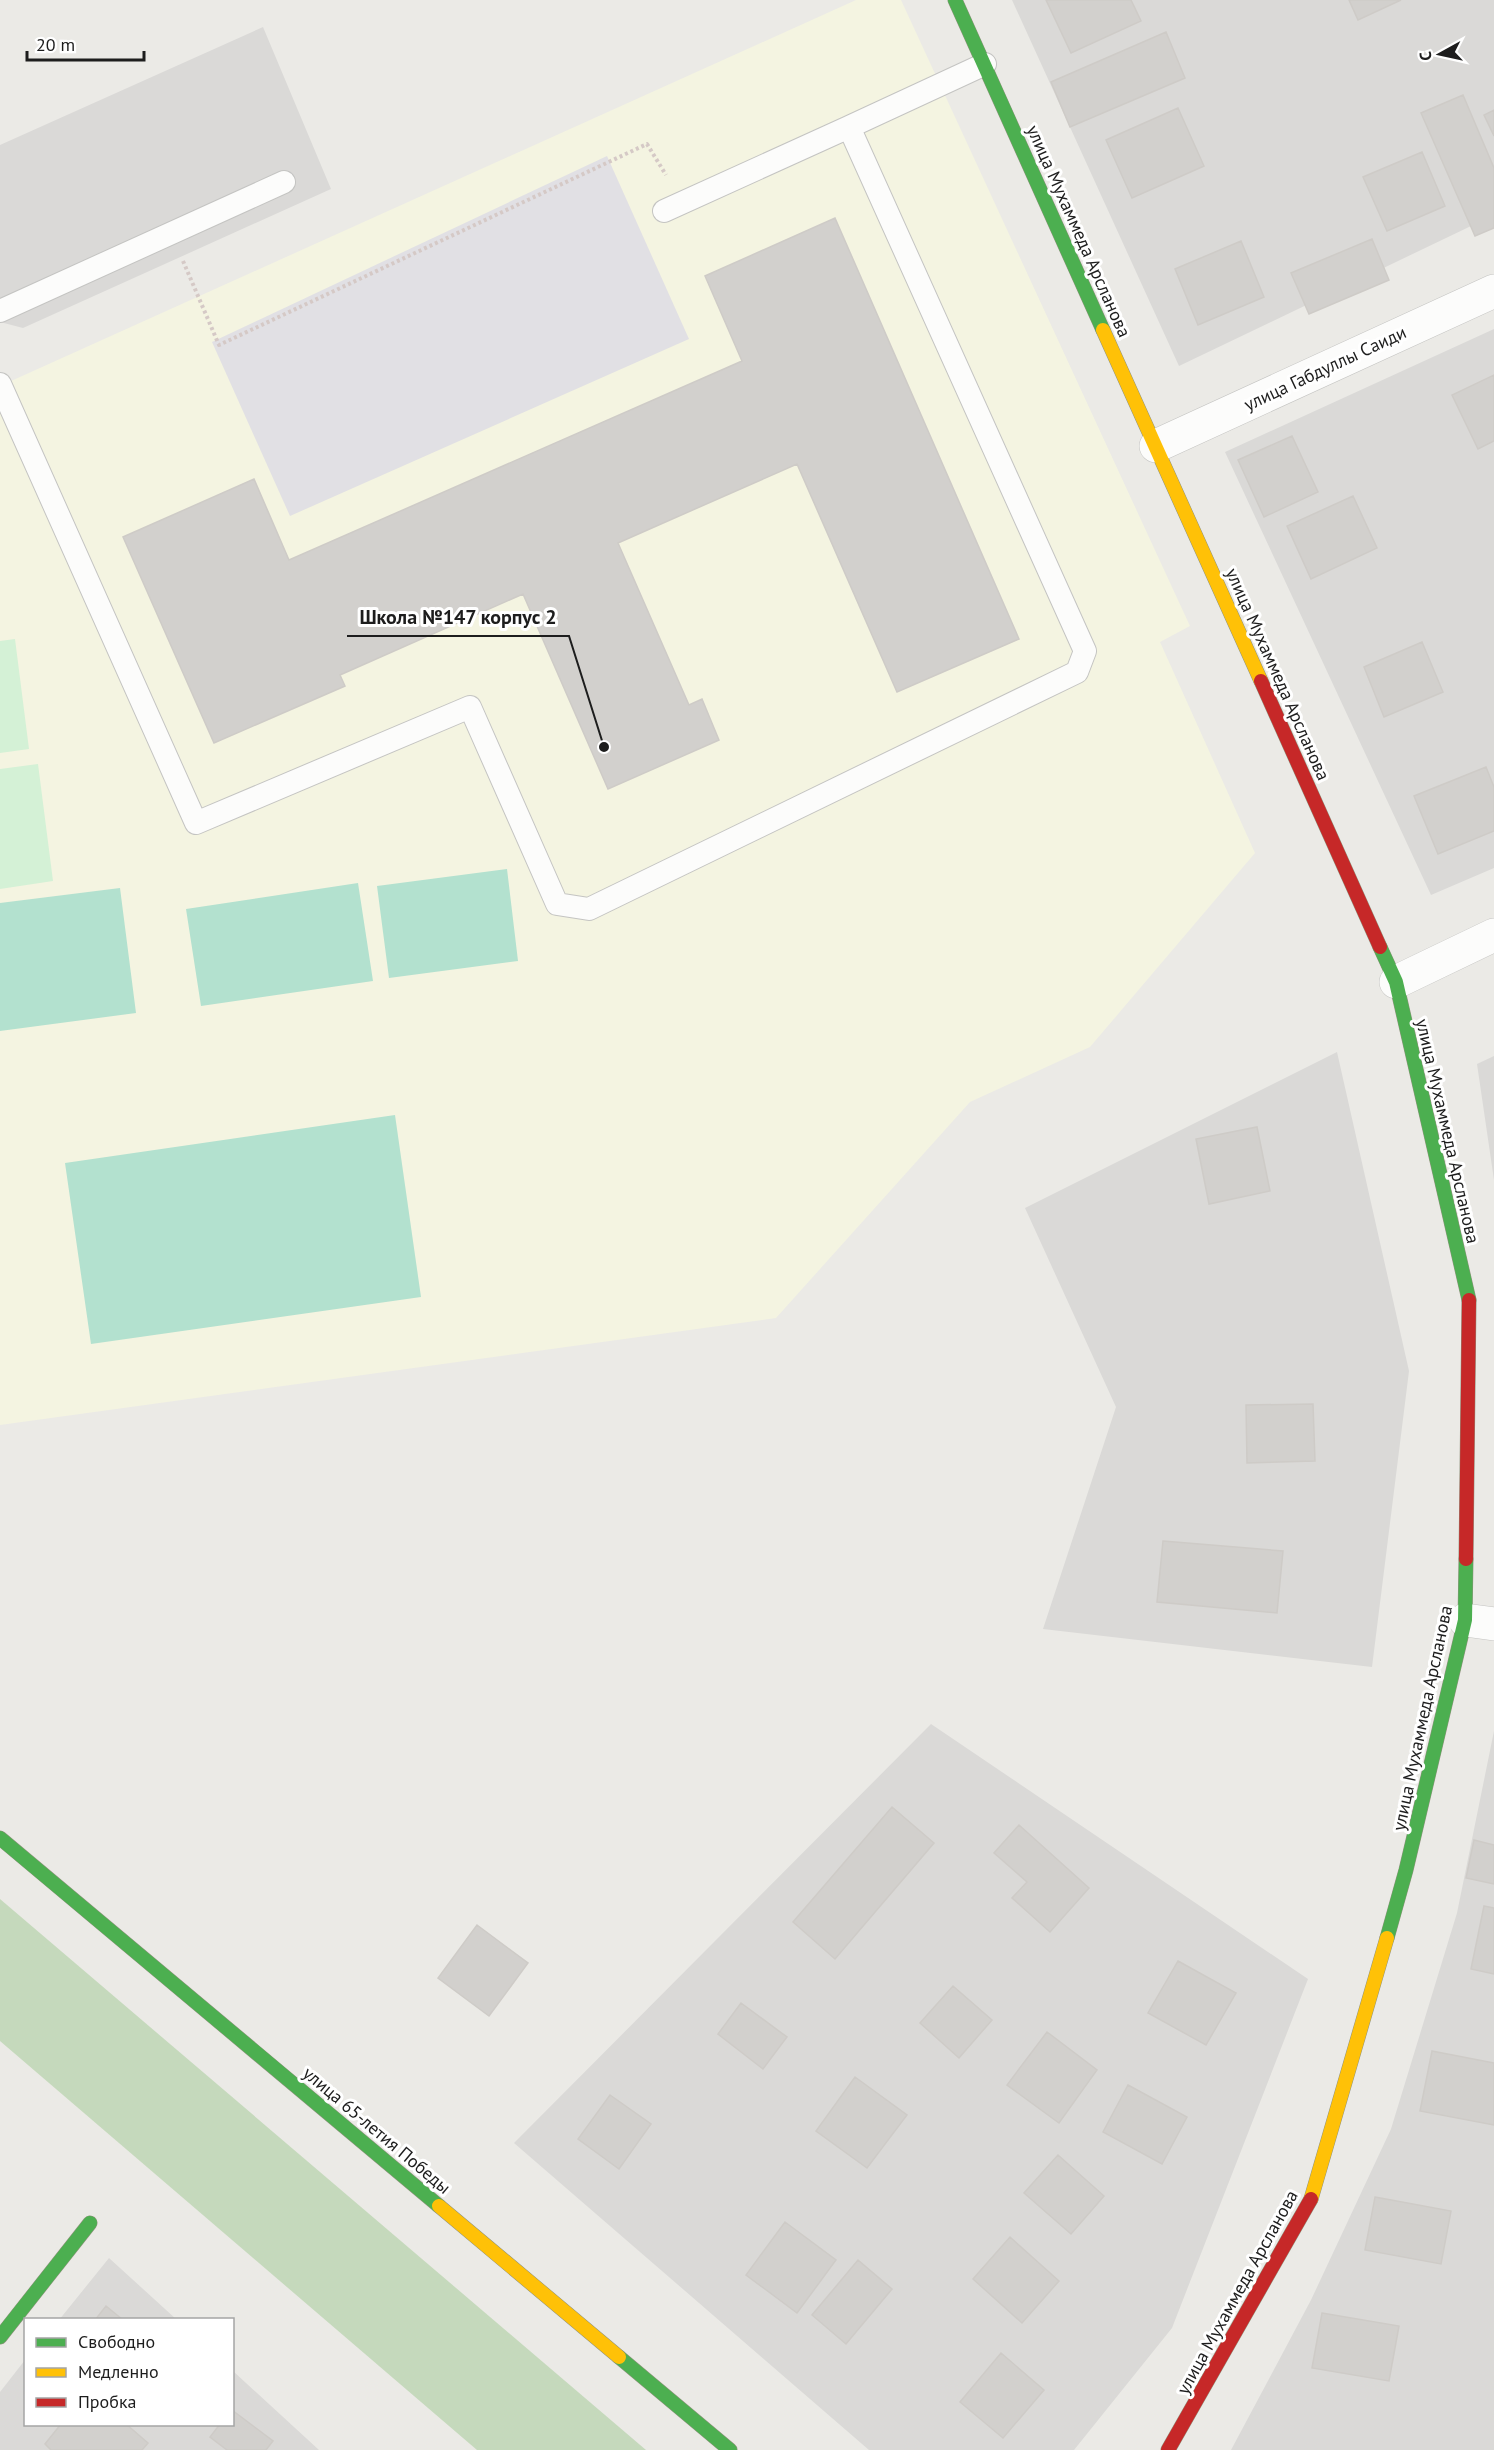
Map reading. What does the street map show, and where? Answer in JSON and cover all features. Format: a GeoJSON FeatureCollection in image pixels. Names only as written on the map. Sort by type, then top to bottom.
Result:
{"type":"FeatureCollection","features":[{"type":"Feature","properties":{"kind":"street","name":"улица Мухаммеда Арсланова"},"geometry":{"type":"LineString","coordinates":[[955,0],[1396,982],[1470,1304],[1480,1622],[1310,2204],[1168,2450]]}},
{"type":"Feature","properties":{"kind":"street","name":"улица Габдуллы Саиди"},"geometry":{"type":"LineString","coordinates":[[1156,446],[1494,291]]}},
{"type":"Feature","properties":{"kind":"street"},"geometry":{"type":"LineString","coordinates":[[1396,982],[1494,935]]}},
{"type":"Feature","properties":{"kind":"street","name":"улица 65-летия Победы"},"geometry":{"type":"LineString","coordinates":[[0,1838],[730,2450]]}},
{"type":"Feature","properties":{"kind":"street"},"geometry":{"type":"LineString","coordinates":[[0,2337],[90,2223]]}},
{"type":"Feature","properties":{"kind":"lane"},"geometry":{"type":"LineString","coordinates":[[664,211],[985,64]]}},
{"type":"Feature","properties":{"kind":"lane"},"geometry":{"type":"LineString","coordinates":[[0,384],[196,823],[470,707],[557,904],[589,909],[1077,672],[1085,651],[849,127]]}},
{"type":"Feature","properties":{"kind":"lane"},"geometry":{"type":"LineString","coordinates":[[0,312],[284,182]]}},
{"type":"Feature","properties":{"kind":"path"},"geometry":{"type":"LineString","coordinates":[[172,232],[219,345],[647,144],[672,183]]}},
{"type":"Feature","properties":{"kind":"shaded area"},"geometry":{"type":"Polygon","coordinates":[[[856,0],[901,0],[1190,626],[1160,642],[1255,853],[1090,1047],[970,1102],[776,1318],[0,1425],[0,386],[856,0]]]}},
{"type":"Feature","properties":{"kind":"shaded area"},"geometry":{"type":"Polygon","coordinates":[[[1012,0],[1494,0],[1494,215],[1179,366],[1012,0]]]}},
{"type":"Feature","properties":{"kind":"shaded area"},"geometry":{"type":"Polygon","coordinates":[[[263,27],[331,189],[23,328],[0,322],[0,145],[263,27]]]}},
{"type":"Feature","properties":{"kind":"shaded area"},"geometry":{"type":"Polygon","coordinates":[[[607,156],[689,339],[290,516],[212,342],[607,156]]]}},
{"type":"Feature","properties":{"kind":"shaded area"},"geometry":{"type":"Polygon","coordinates":[[[1494,329],[1494,868],[1431,895],[1225,452],[1494,329]]]}},
{"type":"Feature","properties":{"kind":"shaded area"},"geometry":{"type":"Polygon","coordinates":[[[1337,1052],[1409,1371],[1372,1667],[1043,1629],[1116,1407],[1025,1208],[1337,1052]]]}},
{"type":"Feature","properties":{"kind":"shaded area"},"geometry":{"type":"Polygon","coordinates":[[[1494,1056],[1494,1180],[1477,1064],[1494,1056]]]}},
{"type":"Feature","properties":{"kind":"shaded area"},"geometry":{"type":"Polygon","coordinates":[[[931,1724],[1308,1979],[1172,2328],[1074,2450],[869,2450],[514,2143],[931,1724]]]}},
{"type":"Feature","properties":{"kind":"shaded area"},"geometry":{"type":"Polygon","coordinates":[[[1494,1731],[1494,2450],[1231,2450],[1311,2300],[1391,2129],[1457,1913],[1494,1731]]]}},
{"type":"Feature","properties":{"kind":"shaded area"},"geometry":{"type":"Polygon","coordinates":[[[109,2258],[175,2318],[61,2318],[109,2258]]]}},
{"type":"Feature","properties":{"kind":"shaded area"},"geometry":{"type":"Polygon","coordinates":[[[24,2361],[24,2426],[234,2426],[234,2372],[319,2450],[0,2450],[0,2392],[24,2361]]]}},
{"type":"Feature","properties":{"kind":"green space"},"geometry":{"type":"Polygon","coordinates":[[[15,639],[29,749],[0,753],[0,641],[15,639]]]}},
{"type":"Feature","properties":{"kind":"green space"},"geometry":{"type":"Polygon","coordinates":[[[38,764],[53,881],[0,889],[0,769],[38,764]]]}},
{"type":"Feature","properties":{"kind":"green space"},"geometry":{"type":"Polygon","coordinates":[[[507,869],[518,961],[389,978],[377,886],[507,869]]]}},
{"type":"Feature","properties":{"kind":"green space"},"geometry":{"type":"Polygon","coordinates":[[[358,883],[373,981],[201,1006],[186,909],[358,883]]]}},
{"type":"Feature","properties":{"kind":"green space"},"geometry":{"type":"Polygon","coordinates":[[[120,888],[136,1013],[0,1031],[0,903],[120,888]]]}},
{"type":"Feature","properties":{"kind":"green space"},"geometry":{"type":"Polygon","coordinates":[[[395,1115],[421,1297],[91,1344],[65,1163],[395,1115]]]}},
{"type":"Feature","properties":{"kind":"green space"},"geometry":{"type":"Polygon","coordinates":[[[0,1899],[646,2450],[477,2450],[0,2041],[0,1899]]]}},
{"type":"Feature","properties":{"kind":"building"},"geometry":{"type":"Polygon","coordinates":[[[1046,0],[1131,0],[1141,21],[1071,53],[1046,0]]]}},
{"type":"Feature","properties":{"kind":"building"},"geometry":{"type":"Polygon","coordinates":[[[1349,0],[1401,0],[1358,20],[1349,0]]]}},
{"type":"Feature","properties":{"kind":"building"},"geometry":{"type":"Polygon","coordinates":[[[1166,32],[1185,78],[1070,127],[1051,82],[1166,32]]]}},
{"type":"Feature","properties":{"kind":"building"},"geometry":{"type":"Polygon","coordinates":[[[1463,95],[1494,168],[1494,228],[1475,236],[1421,113],[1463,95]]]}},
{"type":"Feature","properties":{"kind":"building"},"geometry":{"type":"Polygon","coordinates":[[[1178,108],[1204,166],[1132,198],[1106,140],[1178,108]]]}},
{"type":"Feature","properties":{"kind":"building"},"geometry":{"type":"Polygon","coordinates":[[[1494,110],[1494,136],[1484,115],[1494,110]]]}},
{"type":"Feature","properties":{"kind":"building"},"geometry":{"type":"Polygon","coordinates":[[[1422,152],[1445,206],[1387,231],[1363,177],[1422,152]]]}},
{"type":"Feature","properties":{"kind":"building"},"geometry":{"type":"Polygon","coordinates":[[[835,218],[1019,639],[897,692],[797,464],[618,543],[689,705],[702,699],[719,740],[608,789],[523,594],[340,675],[345,686],[214,743],[123,537],[254,479],[289,560],[742,361],[705,276],[835,218]]]}},
{"type":"Feature","properties":{"kind":"building"},"geometry":{"type":"Polygon","coordinates":[[[1372,239],[1389,280],[1309,314],[1291,273],[1372,239]]]}},
{"type":"Feature","properties":{"kind":"building"},"geometry":{"type":"Polygon","coordinates":[[[1241,241],[1264,297],[1198,325],[1175,269],[1241,241]]]}},
{"type":"Feature","properties":{"kind":"building"},"geometry":{"type":"Polygon","coordinates":[[[1494,375],[1494,441],[1478,449],[1452,395],[1494,375]]]}},
{"type":"Feature","properties":{"kind":"building"},"geometry":{"type":"Polygon","coordinates":[[[1292,436],[1318,492],[1264,517],[1238,460],[1292,436]]]}},
{"type":"Feature","properties":{"kind":"building"},"geometry":{"type":"Polygon","coordinates":[[[1353,496],[1377,548],[1311,579],[1287,526],[1353,496]]]}},
{"type":"Feature","properties":{"kind":"building"},"geometry":{"type":"Polygon","coordinates":[[[1422,642],[1443,692],[1384,717],[1364,667],[1422,642]]]}},
{"type":"Feature","properties":{"kind":"building"},"geometry":{"type":"Polygon","coordinates":[[[1486,767],[1494,787],[1494,831],[1438,854],[1414,796],[1486,767]]]}},
{"type":"Feature","properties":{"kind":"building"},"geometry":{"type":"Polygon","coordinates":[[[1257,1127],[1270,1191],[1209,1204],[1196,1139],[1257,1127]]]}},
{"type":"Feature","properties":{"kind":"building"},"geometry":{"type":"Polygon","coordinates":[[[1313,1404],[1315,1461],[1247,1463],[1246,1405],[1313,1404]]]}},
{"type":"Feature","properties":{"kind":"building"},"geometry":{"type":"Polygon","coordinates":[[[1163,1541],[1283,1551],[1277,1613],[1157,1602],[1163,1541]]]}},
{"type":"Feature","properties":{"kind":"building"},"geometry":{"type":"Polygon","coordinates":[[[892,1807],[934,1843],[835,1959],[793,1922],[892,1807]]]}},
{"type":"Feature","properties":{"kind":"building"},"geometry":{"type":"Polygon","coordinates":[[[1019,1825],[1089,1888],[1050,1932],[1012,1898],[1027,1882],[994,1853],[1019,1825]]]}},
{"type":"Feature","properties":{"kind":"building"},"geometry":{"type":"Polygon","coordinates":[[[1474,1840],[1494,1845],[1494,1884],[1466,1878],[1474,1840]]]}},
{"type":"Feature","properties":{"kind":"building"},"geometry":{"type":"Polygon","coordinates":[[[1484,1906],[1494,1908],[1494,1974],[1471,1969],[1484,1906]]]}},
{"type":"Feature","properties":{"kind":"building"},"geometry":{"type":"Polygon","coordinates":[[[477,1925],[528,1963],[489,2016],[438,1978],[477,1925]]]}},
{"type":"Feature","properties":{"kind":"building"},"geometry":{"type":"Polygon","coordinates":[[[1178,1961],[1236,1993],[1206,2045],[1148,2013],[1178,1961]]]}},
{"type":"Feature","properties":{"kind":"building"},"geometry":{"type":"Polygon","coordinates":[[[953,1986],[992,2020],[959,2058],[920,2023],[953,1986]]]}},
{"type":"Feature","properties":{"kind":"building"},"geometry":{"type":"Polygon","coordinates":[[[741,2003],[787,2037],[763,2069],[718,2034],[741,2003]]]}},
{"type":"Feature","properties":{"kind":"building"},"geometry":{"type":"Polygon","coordinates":[[[1047,2032],[1097,2070],[1059,2123],[1007,2085],[1047,2032]]]}},
{"type":"Feature","properties":{"kind":"building"},"geometry":{"type":"Polygon","coordinates":[[[1432,2051],[1494,2063],[1494,2125],[1420,2111],[1432,2051]]]}},
{"type":"Feature","properties":{"kind":"building"},"geometry":{"type":"Polygon","coordinates":[[[855,2077],[907,2115],[867,2168],[816,2131],[855,2077]]]}},
{"type":"Feature","properties":{"kind":"building"},"geometry":{"type":"Polygon","coordinates":[[[1128,2085],[1187,2117],[1162,2164],[1103,2132],[1128,2085]]]}},
{"type":"Feature","properties":{"kind":"building"},"geometry":{"type":"Polygon","coordinates":[[[610,2095],[651,2124],[619,2169],[578,2139],[610,2095]]]}},
{"type":"Feature","properties":{"kind":"building"},"geometry":{"type":"Polygon","coordinates":[[[1058,2155],[1104,2196],[1071,2234],[1024,2193],[1058,2155]]]}},
{"type":"Feature","properties":{"kind":"building"},"geometry":{"type":"Polygon","coordinates":[[[1375,2197],[1451,2211],[1441,2264],[1365,2250],[1375,2197]]]}},
{"type":"Feature","properties":{"kind":"building"},"geometry":{"type":"Polygon","coordinates":[[[785,2222],[836,2260],[797,2313],[746,2275],[785,2222]]]}},
{"type":"Feature","properties":{"kind":"building"},"geometry":{"type":"Polygon","coordinates":[[[1010,2237],[1059,2281],[1022,2323],[973,2279],[1010,2237]]]}},
{"type":"Feature","properties":{"kind":"building"},"geometry":{"type":"Polygon","coordinates":[[[858,2260],[892,2289],[846,2344],[812,2315],[858,2260]]]}},
{"type":"Feature","properties":{"kind":"building"},"geometry":{"type":"Polygon","coordinates":[[[106,2306],[121,2318],[97,2318],[106,2306]]]}},
{"type":"Feature","properties":{"kind":"building"},"geometry":{"type":"Polygon","coordinates":[[[1322,2313],[1399,2326],[1389,2381],[1312,2368],[1322,2313]]]}},
{"type":"Feature","properties":{"kind":"building"},"geometry":{"type":"Polygon","coordinates":[[[1001,2353],[1044,2390],[1003,2438],[960,2402],[1001,2353]]]}},
{"type":"Feature","properties":{"kind":"building"},"geometry":{"type":"Polygon","coordinates":[[[234,2412],[273,2441],[266,2450],[227,2450],[210,2437],[218,2426],[234,2426],[234,2412]]]}},
{"type":"Feature","properties":{"kind":"building"},"geometry":{"type":"Polygon","coordinates":[[[59,2426],[128,2426],[148,2443],[142,2450],[51,2450],[45,2444],[59,2426]]]}},
{"type":"Feature","properties":{"kind":"traffic: fast"},"geometry":{"type":"LineString","coordinates":[[955,0],[1103,330]]}},
{"type":"Feature","properties":{"kind":"traffic: fast"},"geometry":{"type":"LineString","coordinates":[[1380,947],[1396,982],[1469,1300]]}},
{"type":"Feature","properties":{"kind":"traffic: fast"},"geometry":{"type":"LineString","coordinates":[[1387,1938],[1406,1870],[1465,1620],[1466,1559]]}},
{"type":"Feature","properties":{"kind":"traffic: fast"},"geometry":{"type":"LineString","coordinates":[[0,1838],[439,2206]]}},
{"type":"Feature","properties":{"kind":"traffic: fast"},"geometry":{"type":"LineString","coordinates":[[0,2337],[90,2223]]}},
{"type":"Feature","properties":{"kind":"traffic: fast"},"geometry":{"type":"LineString","coordinates":[[619,2357],[730,2450]]}},
{"type":"Feature","properties":{"kind":"traffic: slow"},"geometry":{"type":"LineString","coordinates":[[1103,330],[1261,681]]}},
{"type":"Feature","properties":{"kind":"traffic: slow"},"geometry":{"type":"LineString","coordinates":[[1311,2199],[1387,1938]]}},
{"type":"Feature","properties":{"kind":"traffic: slow"},"geometry":{"type":"LineString","coordinates":[[439,2206],[619,2357]]}},
{"type":"Feature","properties":{"kind":"traffic: jam"},"geometry":{"type":"LineString","coordinates":[[1261,681],[1380,947]]}},
{"type":"Feature","properties":{"kind":"traffic: jam"},"geometry":{"type":"LineString","coordinates":[[1466,1559],[1469,1300]]}},
{"type":"Feature","properties":{"kind":"traffic: jam"},"geometry":{"type":"LineString","coordinates":[[1168,2450],[1311,2199]]}},
{"type":"Feature","properties":{"kind":"place","name":"Школа №147 корпус 2"},"geometry":{"type":"Point","coordinates":[604,747]}}]}
